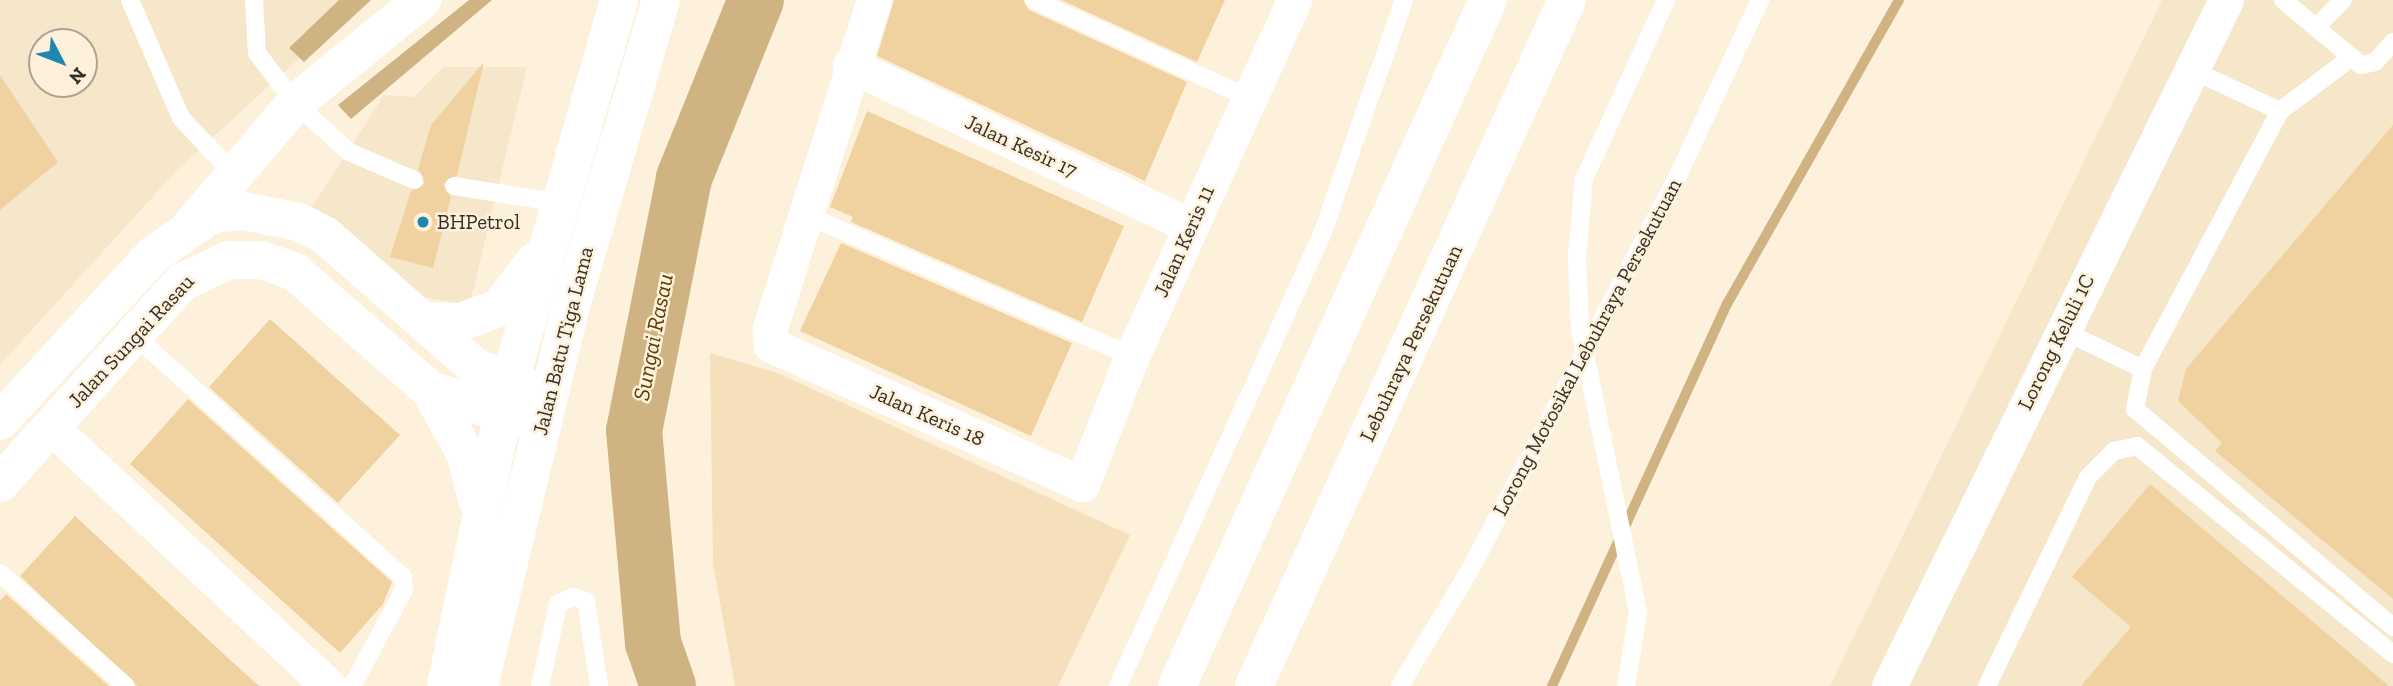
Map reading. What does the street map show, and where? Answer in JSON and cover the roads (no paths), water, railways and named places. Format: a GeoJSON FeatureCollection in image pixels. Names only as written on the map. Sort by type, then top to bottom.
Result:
{"type":"FeatureCollection","features":[{"type":"Feature","properties":{"kind":"main road"},"geometry":{"type":"LineString","coordinates":[[190,227],[295,103],[422,0]]}},
{"type":"Feature","properties":{"kind":"main road","name":"Jalan Batu Tiga Lama"},"geometry":{"type":"LineString","coordinates":[[446,686],[480,509],[505,399],[619,0]]}},
{"type":"Feature","properties":{"kind":"main road","name":"Jalan Batu Tiga Lama"},"geometry":{"type":"LineString","coordinates":[[479,686],[620,123],[661,0]]}},
{"type":"Feature","properties":{"kind":"main road"},"geometry":{"type":"LineString","coordinates":[[1177,686],[1488,0]]}},
{"type":"Feature","properties":{"kind":"main road","name":"Lebuhraya Persekutuan"},"geometry":{"type":"LineString","coordinates":[[1254,686],[1567,2]]}},
{"type":"Feature","properties":{"kind":"main road"},"geometry":{"type":"LineString","coordinates":[[190,227],[212,214],[243,211],[299,222],[345,250],[426,321],[505,399]]}},
{"type":"Feature","properties":{"kind":"main road","name":"Jalan Sungai Rasau"},"geometry":{"type":"LineString","coordinates":[[2,415],[153,255],[190,227]]}},
{"type":"Feature","properties":{"kind":"main road"},"geometry":{"type":"LineString","coordinates":[[426,321],[460,322],[499,308],[549,239]]}},
{"type":"Feature","properties":{"kind":"main road","name":"Jalan Sungai Rasau"},"geometry":{"type":"LineString","coordinates":[[0,483],[182,282],[229,260],[261,260],[295,272],[324,294],[430,390]]}},
{"type":"Feature","properties":{"kind":"main road"},"geometry":{"type":"LineString","coordinates":[[430,390],[505,399],[546,411]]}},
{"type":"Feature","properties":{"kind":"main road"},"geometry":{"type":"LineString","coordinates":[[430,390],[466,455],[480,509]]}},
{"type":"Feature","properties":{"kind":"street"},"geometry":{"type":"LineString","coordinates":[[806,215],[850,65],[874,0]]}},
{"type":"Feature","properties":{"kind":"street","name":"Jalan Keris 11"},"geometry":{"type":"LineString","coordinates":[[1082,484],[1132,356],[1294,0]]}},
{"type":"Feature","properties":{"kind":"street","name":"Lorong Keluli 1C"},"geometry":{"type":"LineString","coordinates":[[1889,686],[2226,0]]}},
{"type":"Feature","properties":{"kind":"street","name":"Jalan Kesir 17"},"geometry":{"type":"LineString","coordinates":[[850,65],[1191,226]]}},
{"type":"Feature","properties":{"kind":"street","name":"Jalan Keris 18"},"geometry":{"type":"LineString","coordinates":[[806,215],[770,328],[771,345],[1082,484]]}},
{"type":"Feature","properties":{"kind":"street"},"geometry":{"type":"LineString","coordinates":[[51,427],[329,686]]}},
{"type":"Feature","properties":{"kind":"lane"},"geometry":{"type":"LineString","coordinates":[[130,0],[181,118],[234,174]]}},
{"type":"Feature","properties":{"kind":"lane"},"geometry":{"type":"LineString","coordinates":[[254,0],[257,53],[295,103],[349,152],[414,180]]}},
{"type":"Feature","properties":{"kind":"lane"},"geometry":{"type":"LineString","coordinates":[[1034,0],[1249,98]]}},
{"type":"Feature","properties":{"kind":"lane"},"geometry":{"type":"LineString","coordinates":[[1118,686],[1321,237],[1404,0]]}},
{"type":"Feature","properties":{"kind":"lane"},"geometry":{"type":"LineString","coordinates":[[1626,686],[1638,611],[1630,548],[1599,428],[1580,329],[1577,256],[1584,179],[1666,0]]}},
{"type":"Feature","properties":{"kind":"lane","name":"Lorong Motosikal Lebuhraya Persekutuan"},"geometry":{"type":"LineString","coordinates":[[1400,686],[1470,570],[1674,183],[1760,0]]}},
{"type":"Feature","properties":{"kind":"lane"},"geometry":{"type":"LineString","coordinates":[[2283,0],[2318,24],[2361,65],[2375,62],[2393,42]]}},
{"type":"Feature","properties":{"kind":"lane"},"geometry":{"type":"LineString","coordinates":[[2318,24],[2343,0]]}},
{"type":"Feature","properties":{"kind":"lane"},"geometry":{"type":"LineString","coordinates":[[2352,57],[2280,111],[2143,369],[2135,409],[2148,425],[2393,627]]}},
{"type":"Feature","properties":{"kind":"lane"},"geometry":{"type":"LineString","coordinates":[[2190,69],[2280,111]]}},
{"type":"Feature","properties":{"kind":"lane"},"geometry":{"type":"LineString","coordinates":[[454,186],[559,203]]}},
{"type":"Feature","properties":{"kind":"lane"},"geometry":{"type":"LineString","coordinates":[[806,215],[1132,356]]}},
{"type":"Feature","properties":{"kind":"lane"},"geometry":{"type":"LineString","coordinates":[[2062,330],[2143,369]]}},
{"type":"Feature","properties":{"kind":"lane"},"geometry":{"type":"LineString","coordinates":[[134,335],[399,570],[404,590],[352,686]]}},
{"type":"Feature","properties":{"kind":"lane"},"geometry":{"type":"LineString","coordinates":[[1987,686],[2088,477],[2115,451],[2137,446],[2393,654]]}},
{"type":"Feature","properties":{"kind":"lane"},"geometry":{"type":"LineString","coordinates":[[0,573],[126,686]]}},
{"type":"Feature","properties":{"kind":"lane"},"geometry":{"type":"LineString","coordinates":[[540,686],[558,604],[573,597],[586,601],[599,686]]}},
{"type":"Feature","properties":{"kind":"waterway","name":"Sungai Rasau"},"geometry":{"type":"LineString","coordinates":[[668,686],[653,643],[634,431],[684,178],[756,0]]}},
{"type":"Feature","properties":{"kind":"waterway"},"geometry":{"type":"LineString","coordinates":[[1552,686],[1727,304],[1899,0]]}},
{"type":"Feature","properties":{"kind":"place","name":"BHPetrol"},"geometry":{"type":"Point","coordinates":[423,222]}}]}
